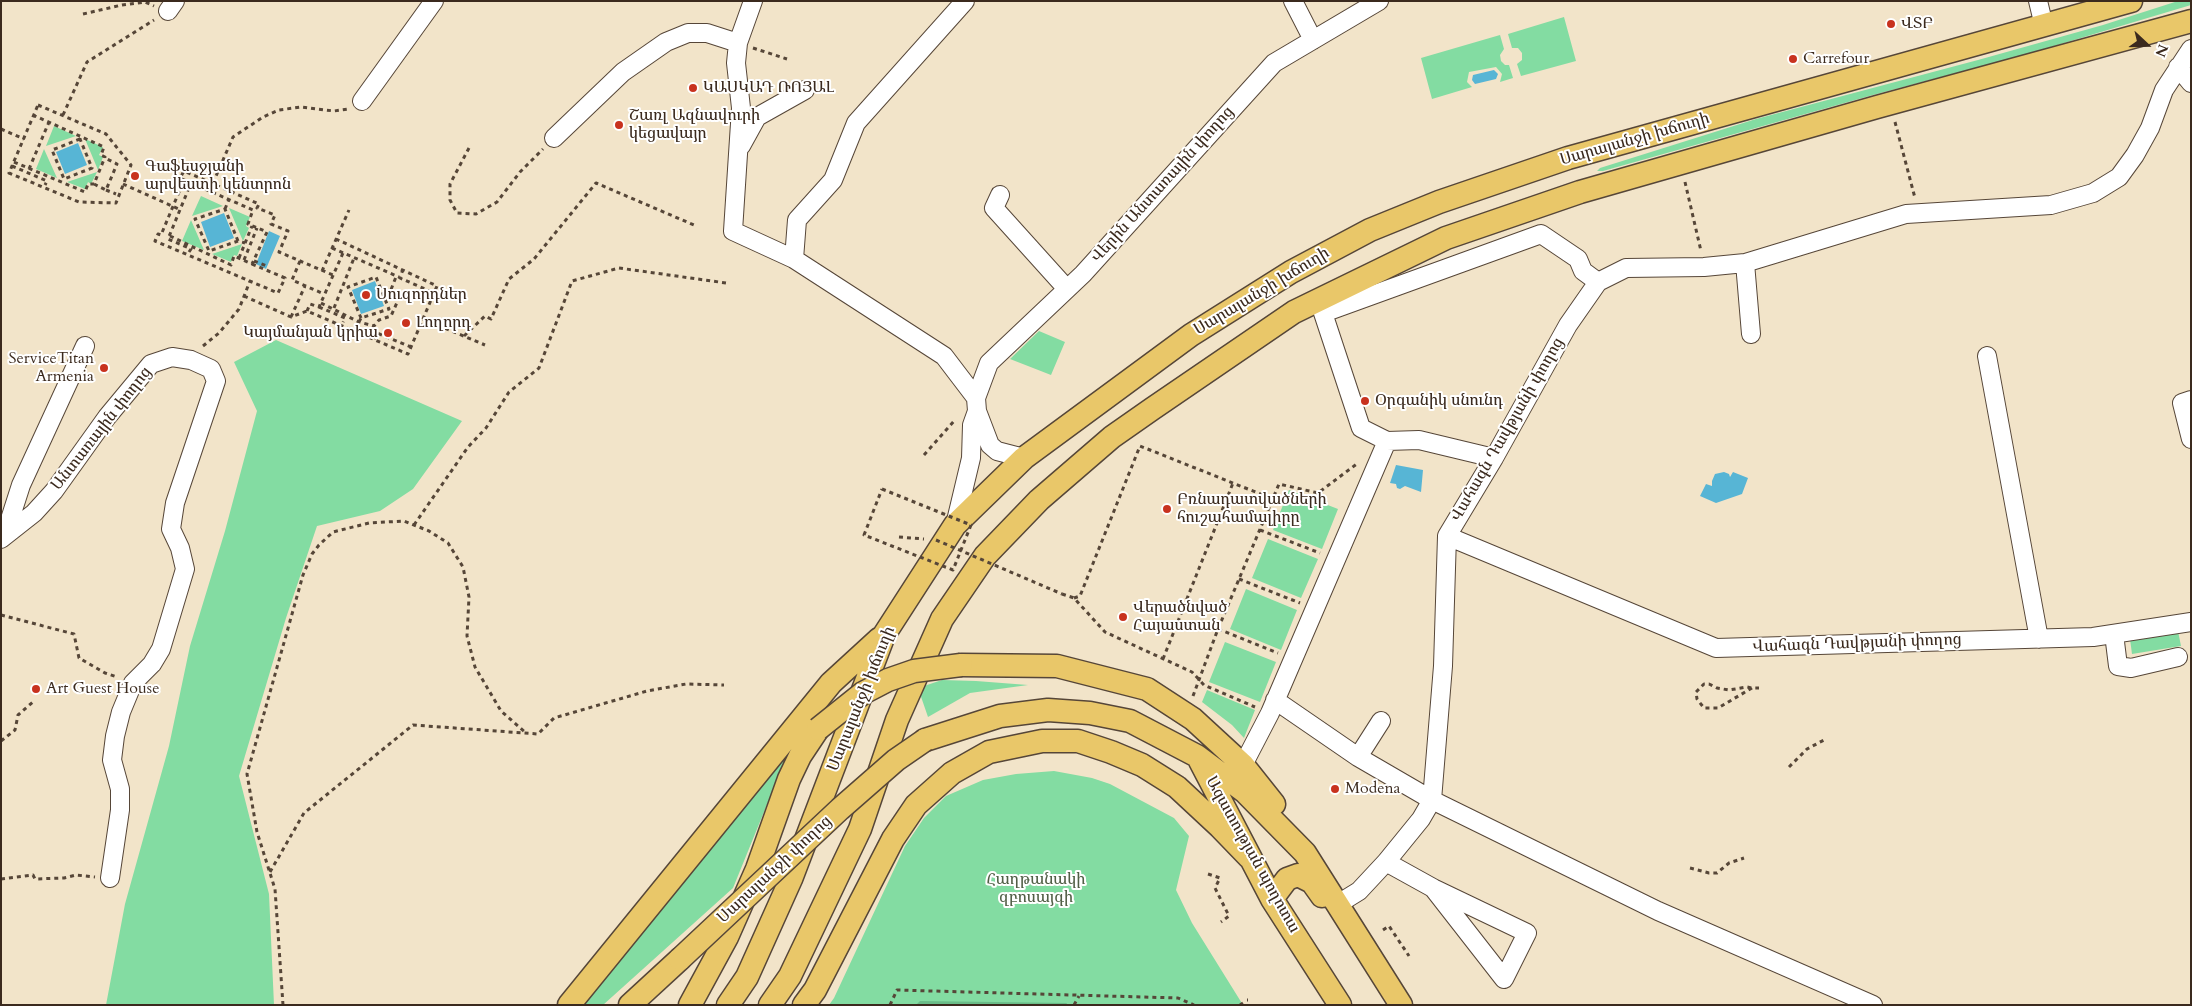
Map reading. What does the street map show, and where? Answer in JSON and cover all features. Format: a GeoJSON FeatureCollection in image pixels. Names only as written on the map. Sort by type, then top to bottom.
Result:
{"type":"FeatureCollection","features":[{"type":"Feature","properties":{"kind":"main road","name":"Սարալանջի խճուղի"},"geometry":{"type":"LineString","coordinates":[[728,1005],[747,977],[791,879],[884,635],[955,525],[1024,458],[1191,334],[1282,276],[1370,230],[1439,202],[1568,158],[2131,1]]}},
{"type":"Feature","properties":{"kind":"main road","name":"Սարալանջի խճուղի"},"geometry":{"type":"LineString","coordinates":[[770,1005],[790,976],[860,829],[897,720],[934,632],[985,556],[1039,500],[1112,438],[1294,312],[1446,238],[1580,192],[1885,105],[2191,21]]}},
{"type":"Feature","properties":{"kind":"main road"},"geometry":{"type":"LineString","coordinates":[[1568,158],[1580,192]]}},
{"type":"Feature","properties":{"kind":"main road"},"geometry":{"type":"LineString","coordinates":[[569,1005],[831,683],[884,635]]}},
{"type":"Feature","properties":{"kind":"main road"},"geometry":{"type":"LineString","coordinates":[[690,1005],[727,937],[754,877],[789,778],[800,756],[818,729],[864,693],[888,680],[914,671],[961,665],[1057,666],[1147,689],[1193,718],[1243,766],[1269,796],[1305,854]]}},
{"type":"Feature","properties":{"kind":"main road","name":"Ազատության պողոտա"},"geometry":{"type":"LineString","coordinates":[[925,740],[1000,716],[1048,710],[1090,713],[1130,721],[1197,756],[1245,792],[1305,854],[1401,1005]]}},
{"type":"Feature","properties":{"kind":"main road","name":"Սարալանջի փողոց"},"geometry":{"type":"LineString","coordinates":[[630,1005],[840,809],[896,760],[925,740]]}},
{"type":"Feature","properties":{"kind":"main road"},"geometry":{"type":"LineString","coordinates":[[804,1005],[815,990],[893,839],[916,805],[952,773],[989,752],[1042,741],[1078,741],[1142,764],[1176,787],[1250,857]]}},
{"type":"Feature","properties":{"kind":"main road","name":"Ազատության պողոտա"},"geometry":{"type":"LineString","coordinates":[[1197,756],[1272,899],[1340,1005]]}},
{"type":"Feature","properties":{"kind":"main road"},"geometry":{"type":"LineString","coordinates":[[1272,899],[1287,879],[1298,875],[1312,882],[1356,947],[1372,958]]}},
{"type":"Feature","properties":{"kind":"street"},"geometry":{"type":"LineString","coordinates":[[362,100],[434,1]]}},
{"type":"Feature","properties":{"kind":"street"},"geometry":{"type":"LineString","coordinates":[[753,1],[738,43],[736,62],[741,108],[733,231],[794,259],[944,356],[976,405],[990,445],[997,451],[1024,458]]}},
{"type":"Feature","properties":{"kind":"street"},"geometry":{"type":"LineString","coordinates":[[794,259],[797,220],[833,180],[856,122],[965,1]]}},
{"type":"Feature","properties":{"kind":"street"},"geometry":{"type":"LineString","coordinates":[[1293,1],[1313,40]]}},
{"type":"Feature","properties":{"kind":"street","name":"Վերին Անտառային փողոց"},"geometry":{"type":"LineString","coordinates":[[955,525],[971,458],[972,425],[976,405],[989,363],[1083,274],[1274,63],[1379,1]]}},
{"type":"Feature","properties":{"kind":"street"},"geometry":{"type":"LineString","coordinates":[[2038,1],[2044,26]]}},
{"type":"Feature","properties":{"kind":"street"},"geometry":{"type":"LineString","coordinates":[[554,138],[623,72],[666,42],[688,33],[707,33],[738,43]]}},
{"type":"Feature","properties":{"kind":"street","name":"Վահագն Դավթյանի փողոց"},"geometry":{"type":"LineString","coordinates":[[2191,49],[2164,90],[2150,128],[2135,155],[2119,178],[2092,193],[2051,205],[1983,211],[1906,214],[1745,263],[1704,267],[1626,268],[1598,282],[1568,325],[1494,458],[1447,536],[1716,648],[2093,637],[2191,622]]}},
{"type":"Feature","properties":{"kind":"street"},"geometry":{"type":"LineString","coordinates":[[2178,68],[2191,83]]}},
{"type":"Feature","properties":{"kind":"street"},"geometry":{"type":"LineString","coordinates":[[738,153],[744,138],[757,117],[805,90]]}},
{"type":"Feature","properties":{"kind":"street"},"geometry":{"type":"LineString","coordinates":[[1000,195],[994,208],[1067,289]]}},
{"type":"Feature","properties":{"kind":"street"},"geometry":{"type":"LineString","coordinates":[[1494,458],[1419,440],[1387,441],[1361,428],[1323,313],[1542,234],[1578,259],[1583,271],[1598,282]]}},
{"type":"Feature","properties":{"kind":"street"},"geometry":{"type":"LineString","coordinates":[[1745,263],[1751,334]]}},
{"type":"Feature","properties":{"kind":"street","name":"Անտառային փողոց"},"geometry":{"type":"LineString","coordinates":[[3,537],[22,485],[85,346]]}},
{"type":"Feature","properties":{"kind":"street"},"geometry":{"type":"LineString","coordinates":[[1987,356],[2039,639]]}},
{"type":"Feature","properties":{"kind":"street","name":"Անտառային փողոց"},"geometry":{"type":"LineString","coordinates":[[3,537],[34,513],[54,492],[107,417],[151,364],[172,357],[191,360],[211,369],[216,382],[175,503],[170,529],[180,548],[185,569],[161,648],[152,664],[133,683],[121,712],[115,736],[112,760],[120,789],[120,810],[110,878]]}},
{"type":"Feature","properties":{"kind":"street"},"geometry":{"type":"LineString","coordinates":[[2191,400],[2182,403],[2191,439]]}},
{"type":"Feature","properties":{"kind":"street"},"geometry":{"type":"LineString","coordinates":[[1243,766],[1293,659],[1387,441]]}},
{"type":"Feature","properties":{"kind":"street"},"geometry":{"type":"LineString","coordinates":[[1338,904],[1359,891],[1386,862],[1421,819],[1432,800],[1443,666],[1447,536]]}},
{"type":"Feature","properties":{"kind":"street"},"geometry":{"type":"LineString","coordinates":[[2114,634],[2118,666],[2131,668],[2178,657]]}},
{"type":"Feature","properties":{"kind":"street"},"geometry":{"type":"LineString","coordinates":[[1272,706],[1432,800],[1658,911],[1873,1005]]}},
{"type":"Feature","properties":{"kind":"street"},"geometry":{"type":"LineString","coordinates":[[1358,757],[1381,721]]}},
{"type":"Feature","properties":{"kind":"street"},"geometry":{"type":"LineString","coordinates":[[1386,862],[1433,888],[1527,933],[1504,979],[1433,888]]}},
{"type":"Feature","properties":{"kind":"path"},"geometry":{"type":"LineString","coordinates":[[83,14],[144,2],[172,6]]}},
{"type":"Feature","properties":{"kind":"path"},"geometry":{"type":"LineString","coordinates":[[63,116],[87,62],[172,6]]}},
{"type":"Feature","properties":{"kind":"path"},"geometry":{"type":"LineString","coordinates":[[738,43],[787,59]]}},
{"type":"Feature","properties":{"kind":"path"},"geometry":{"type":"LineString","coordinates":[[213,183],[233,137],[263,117],[279,110],[301,107],[348,110],[362,100]]}},
{"type":"Feature","properties":{"kind":"path"},"geometry":{"type":"LineString","coordinates":[[38,105],[106,134],[132,164],[116,203],[79,202],[9,173],[34,115],[38,105]]}},
{"type":"Feature","properties":{"kind":"path"},"geometry":{"type":"LineString","coordinates":[[34,115],[104,147],[101,155],[117,164],[106,190]]}},
{"type":"Feature","properties":{"kind":"path"},"geometry":{"type":"LineString","coordinates":[[1894,117],[1919,213]]}},
{"type":"Feature","properties":{"kind":"path"},"geometry":{"type":"LineString","coordinates":[[29,169],[49,122]]}},
{"type":"Feature","properties":{"kind":"path"},"geometry":{"type":"LineString","coordinates":[[1,129],[24,139]]}},
{"type":"Feature","properties":{"kind":"path"},"geometry":{"type":"LineString","coordinates":[[63,181],[52,150],[82,137],[87,132]]}},
{"type":"Feature","properties":{"kind":"path"},"geometry":{"type":"LineString","coordinates":[[63,181],[92,168],[82,137]]}},
{"type":"Feature","properties":{"kind":"path"},"geometry":{"type":"LineString","coordinates":[[469,148],[450,184],[450,200],[457,213],[476,214],[497,202],[520,172],[554,138]]}},
{"type":"Feature","properties":{"kind":"path"},"geometry":{"type":"LineString","coordinates":[[94,184],[105,158]]}},
{"type":"Feature","properties":{"kind":"path"},"geometry":{"type":"LineString","coordinates":[[13,164],[63,181],[85,192],[88,184],[94,184],[116,194]]}},
{"type":"Feature","properties":{"kind":"path"},"geometry":{"type":"LineString","coordinates":[[13,164],[47,181],[45,185]]}},
{"type":"Feature","properties":{"kind":"path"},"geometry":{"type":"LineString","coordinates":[[253,262],[266,232],[248,224],[253,210],[247,205],[180,178],[184,171],[259,204],[257,208],[274,215],[271,224],[288,231],[279,252],[333,275]]}},
{"type":"Feature","properties":{"kind":"path"},"geometry":{"type":"LineString","coordinates":[[1684,177],[1697,228],[1704,267]]}},
{"type":"Feature","properties":{"kind":"path"},"geometry":{"type":"LineString","coordinates":[[161,236],[184,180]]}},
{"type":"Feature","properties":{"kind":"path"},"geometry":{"type":"LineString","coordinates":[[169,237],[192,183]]}},
{"type":"Feature","properties":{"kind":"path"},"geometry":{"type":"LineString","coordinates":[[464,336],[485,316],[491,319],[509,278],[534,259],[596,183],[694,225]]}},
{"type":"Feature","properties":{"kind":"path"},"geometry":{"type":"LineString","coordinates":[[123,184],[181,210]]}},
{"type":"Feature","properties":{"kind":"path"},"geometry":{"type":"LineString","coordinates":[[229,199],[225,209],[238,241]]}},
{"type":"Feature","properties":{"kind":"path"},"geometry":{"type":"LineString","coordinates":[[208,253],[195,219],[225,209]]}},
{"type":"Feature","properties":{"kind":"path"},"geometry":{"type":"LineString","coordinates":[[322,271],[349,210]]}},
{"type":"Feature","properties":{"kind":"path"},"geometry":{"type":"LineString","coordinates":[[239,258],[252,226]]}},
{"type":"Feature","properties":{"kind":"path"},"geometry":{"type":"LineString","coordinates":[[244,260],[257,228]]}},
{"type":"Feature","properties":{"kind":"path"},"geometry":{"type":"LineString","coordinates":[[253,262],[285,278],[278,293],[155,241],[158,234],[208,253],[231,265],[234,256],[267,266]]}},
{"type":"Feature","properties":{"kind":"path"},"geometry":{"type":"LineString","coordinates":[[169,237],[191,249],[190,252]]}},
{"type":"Feature","properties":{"kind":"path"},"geometry":{"type":"LineString","coordinates":[[244,296],[291,317],[307,311],[408,354],[437,286],[336,239]]}},
{"type":"Feature","properties":{"kind":"path"},"geometry":{"type":"LineString","coordinates":[[208,253],[238,241],[245,243]]}},
{"type":"Feature","properties":{"kind":"path"},"geometry":{"type":"LineString","coordinates":[[332,248],[396,277]]}},
{"type":"Feature","properties":{"kind":"path"},"geometry":{"type":"LineString","coordinates":[[318,307],[343,253]]}},
{"type":"Feature","properties":{"kind":"path"},"geometry":{"type":"LineString","coordinates":[[334,308],[354,258]]}},
{"type":"Feature","properties":{"kind":"path"},"geometry":{"type":"LineString","coordinates":[[300,261],[292,280],[324,294]]}},
{"type":"Feature","properties":{"kind":"path"},"geometry":{"type":"LineString","coordinates":[[414,525],[468,447],[486,428],[509,392],[539,368],[572,281],[620,268],[726,283]]}},
{"type":"Feature","properties":{"kind":"path"},"geometry":{"type":"LineString","coordinates":[[403,269],[400,278],[434,293]]}},
{"type":"Feature","properties":{"kind":"path"},"geometry":{"type":"LineString","coordinates":[[378,270],[376,277],[389,309]]}},
{"type":"Feature","properties":{"kind":"path"},"geometry":{"type":"LineString","coordinates":[[321,303],[374,326],[379,320],[391,316],[399,298],[390,292],[397,271]]}},
{"type":"Feature","properties":{"kind":"path"},"geometry":{"type":"LineString","coordinates":[[343,286],[348,288],[376,277]]}},
{"type":"Feature","properties":{"kind":"path"},"geometry":{"type":"LineString","coordinates":[[219,333],[239,309],[250,281]]}},
{"type":"Feature","properties":{"kind":"path"},"geometry":{"type":"LineString","coordinates":[[291,317],[305,286]]}},
{"type":"Feature","properties":{"kind":"path"},"geometry":{"type":"LineString","coordinates":[[348,288],[360,320]]}},
{"type":"Feature","properties":{"kind":"path"},"geometry":{"type":"LineString","coordinates":[[307,311],[310,304],[345,318],[343,322]]}},
{"type":"Feature","properties":{"kind":"path"},"geometry":{"type":"LineString","coordinates":[[360,320],[395,307]]}},
{"type":"Feature","properties":{"kind":"path"},"geometry":{"type":"LineString","coordinates":[[423,319],[486,346]]}},
{"type":"Feature","properties":{"kind":"path"},"geometry":{"type":"LineString","coordinates":[[374,339],[377,333],[411,348]]}},
{"type":"Feature","properties":{"kind":"path"},"geometry":{"type":"LineString","coordinates":[[924,455],[956,419]]}},
{"type":"Feature","properties":{"kind":"path"},"geometry":{"type":"LineString","coordinates":[[1193,696],[1218,629],[1279,484],[1318,493],[1387,441]]}},
{"type":"Feature","properties":{"kind":"path"},"geometry":{"type":"LineString","coordinates":[[1074,598],[1080,596],[1140,446],[1273,499]]}},
{"type":"Feature","properties":{"kind":"path"},"geometry":{"type":"LineString","coordinates":[[1163,659],[1234,483]]}},
{"type":"Feature","properties":{"kind":"path"},"geometry":{"type":"LineString","coordinates":[[882,489],[971,525],[960,551],[953,570],[864,535],[882,489]]}},
{"type":"Feature","properties":{"kind":"path"},"geometry":{"type":"LineString","coordinates":[[283,1005],[275,889],[257,832],[247,774],[303,575],[312,554],[319,545],[333,532],[369,523],[404,522],[429,531],[448,543],[463,567],[469,597],[467,636],[475,667],[501,712],[526,733]]}},
{"type":"Feature","properties":{"kind":"path"},"geometry":{"type":"LineString","coordinates":[[1260,530],[1336,560]]}},
{"type":"Feature","properties":{"kind":"path"},"geometry":{"type":"LineString","coordinates":[[899,537],[936,540],[1074,598],[1105,632],[1192,672],[1200,678],[1204,685],[1272,706]]}},
{"type":"Feature","properties":{"kind":"path"},"geometry":{"type":"LineString","coordinates":[[1239,580],[1315,608]]}},
{"type":"Feature","properties":{"kind":"path"},"geometry":{"type":"LineString","coordinates":[[1,615],[74,634],[79,658],[105,673],[133,683]]}},
{"type":"Feature","properties":{"kind":"path"},"geometry":{"type":"LineString","coordinates":[[1218,629],[1293,659]]}},
{"type":"Feature","properties":{"kind":"path"},"geometry":{"type":"LineString","coordinates":[[270,872],[304,813],[413,725],[538,734],[554,718],[647,691],[686,684],[724,685]]}},
{"type":"Feature","properties":{"kind":"path"},"geometry":{"type":"LineString","coordinates":[[1752,688],[1718,708],[1704,708],[1697,699],[1696,692],[1704,684],[1729,690],[1752,688],[1759,688]]}},
{"type":"Feature","properties":{"kind":"path"},"geometry":{"type":"LineString","coordinates":[[1,741],[15,730],[18,715],[34,702]]}},
{"type":"Feature","properties":{"kind":"path"},"geometry":{"type":"LineString","coordinates":[[1789,767],[1807,749],[1824,740]]}},
{"type":"Feature","properties":{"kind":"path"},"geometry":{"type":"LineString","coordinates":[[1690,868],[1717,873],[1729,863],[1744,858]]}},
{"type":"Feature","properties":{"kind":"path"},"geometry":{"type":"LineString","coordinates":[[1208,874],[1220,878],[1215,888],[1228,916],[1222,922]]}},
{"type":"Feature","properties":{"kind":"path"},"geometry":{"type":"LineString","coordinates":[[1,879],[33,875],[36,879],[64,878],[76,875],[110,878]]}},
{"type":"Feature","properties":{"kind":"path"},"geometry":{"type":"LineString","coordinates":[[1383,930],[1389,926],[1409,956]]}},
{"type":"Feature","properties":{"kind":"path"},"geometry":{"type":"LineString","coordinates":[[890,1005],[897,990],[1178,998],[1194,1005]]}},
{"type":"Feature","properties":{"kind":"path"},"geometry":{"type":"LineString","coordinates":[[1074,1005],[1079,996]]}},
{"type":"Feature","properties":{"kind":"green space"},"geometry":{"type":"Polygon","coordinates":[[[2178,1],[2191,1],[2191,5],[2024,55],[1873,95],[1603,171],[1597,171],[1600,168],[1756,119],[1978,60],[2103,25],[2178,1]]]}},
{"type":"Feature","properties":{"kind":"green space"},"geometry":{"type":"Polygon","coordinates":[[[1564,17],[1576,61],[1521,76],[1517,64],[1522,60],[1522,53],[1518,48],[1512,48],[1508,34],[1564,17]]]}},
{"type":"Feature","properties":{"kind":"green space"},"geometry":{"type":"Polygon","coordinates":[[[1500,35],[1504,49],[1500,55],[1501,61],[1505,65],[1509,65],[1513,78],[1500,82],[1502,74],[1496,67],[1469,72],[1467,82],[1472,87],[1432,99],[1421,58],[1500,35]]]}},
{"type":"Feature","properties":{"kind":"green space"},"geometry":{"type":"Polygon","coordinates":[[[54,126],[76,136],[46,146],[54,126]]]}},
{"type":"Feature","properties":{"kind":"green space"},"geometry":{"type":"Polygon","coordinates":[[[85,139],[103,147],[99,155],[103,157],[98,170],[85,139]]]}},
{"type":"Feature","properties":{"kind":"green space"},"geometry":{"type":"Polygon","coordinates":[[[44,149],[57,178],[36,169],[44,149]]]}},
{"type":"Feature","properties":{"kind":"green space"},"geometry":{"type":"Polygon","coordinates":[[[97,172],[91,184],[88,182],[85,189],[67,182],[97,172]]]}},
{"type":"Feature","properties":{"kind":"green space"},"geometry":{"type":"Polygon","coordinates":[[[201,196],[223,206],[192,216],[201,196]]]}},
{"type":"Feature","properties":{"kind":"green space"},"geometry":{"type":"Polygon","coordinates":[[[229,208],[250,217],[246,226],[249,228],[243,241],[229,208]]]}},
{"type":"Feature","properties":{"kind":"green space"},"geometry":{"type":"Polygon","coordinates":[[[191,220],[204,250],[182,241],[191,220]]]}},
{"type":"Feature","properties":{"kind":"green space"},"geometry":{"type":"Polygon","coordinates":[[[242,244],[237,256],[234,255],[231,262],[212,254],[242,244]]]}},
{"type":"Feature","properties":{"kind":"green space"},"geometry":{"type":"Polygon","coordinates":[[[1039,331],[1065,342],[1051,375],[1010,359],[1039,331]]]}},
{"type":"Feature","properties":{"kind":"green space"},"geometry":{"type":"Polygon","coordinates":[[[276,340],[462,421],[413,489],[380,511],[317,526],[286,618],[239,776],[269,894],[274,1005],[106,1005],[125,904],[169,746],[190,646],[225,531],[257,411],[234,362],[276,340]]]}},
{"type":"Feature","properties":{"kind":"green space"},"geometry":{"type":"Polygon","coordinates":[[[1289,490],[1338,509],[1322,549],[1273,530],[1289,490]]]}},
{"type":"Feature","properties":{"kind":"green space"},"geometry":{"type":"Polygon","coordinates":[[[1268,539],[1318,559],[1301,598],[1252,578],[1268,539]]]}},
{"type":"Feature","properties":{"kind":"green space"},"geometry":{"type":"Polygon","coordinates":[[[1246,589],[1297,610],[1281,650],[1230,629],[1246,589]]]}},
{"type":"Feature","properties":{"kind":"green space"},"geometry":{"type":"Polygon","coordinates":[[[2178,631],[2181,646],[2132,654],[2130,639],[2178,631]]]}},
{"type":"Feature","properties":{"kind":"green space"},"geometry":{"type":"Polygon","coordinates":[[[1225,642],[1276,662],[1260,702],[1209,682],[1225,642]]]}},
{"type":"Feature","properties":{"kind":"green space"},"geometry":{"type":"Polygon","coordinates":[[[942,680],[1028,685],[970,693],[928,717],[918,688],[942,680]]]}},
{"type":"Feature","properties":{"kind":"green space"},"geometry":{"type":"Polygon","coordinates":[[[1207,690],[1255,710],[1244,738],[1232,725],[1202,702],[1207,690]]]}},
{"type":"Feature","properties":{"kind":"green space"},"geometry":{"type":"Polygon","coordinates":[[[792,752],[779,775],[733,888],[603,1005],[581,1005],[781,756],[792,752]]]}},
{"type":"Feature","properties":{"kind":"green space","name":"Հաղթանակի զբոսայգի"},"geometry":{"type":"Polygon","coordinates":[[[1054,771],[1092,778],[1110,784],[1174,818],[1189,836],[1176,890],[1192,923],[1243,1005],[829,1005],[905,846],[924,818],[946,796],[983,780],[1016,774],[1054,771]]]}},
{"type":"Feature","properties":{"kind":"green space"},"geometry":{"type":"Polygon","coordinates":[[[920,1001],[1067,1003],[1066,1005],[916,1005],[920,1001]]]}},
{"type":"Feature","properties":{"kind":"water"},"geometry":{"type":"Polygon","coordinates":[[[1494,70],[1498,74],[1496,79],[1475,84],[1472,80],[1473,75],[1494,70]]]}},
{"type":"Feature","properties":{"kind":"water"},"geometry":{"type":"Polygon","coordinates":[[[78,143],[87,165],[65,174],[56,152],[78,143]]]}},
{"type":"Feature","properties":{"kind":"water"},"geometry":{"type":"Polygon","coordinates":[[[224,213],[234,238],[210,247],[201,222],[224,213]]]}},
{"type":"Feature","properties":{"kind":"water"},"geometry":{"type":"Polygon","coordinates":[[[269,231],[280,236],[266,269],[256,264],[269,231]]]}},
{"type":"Feature","properties":{"kind":"water"},"geometry":{"type":"Polygon","coordinates":[[[375,281],[384,306],[361,314],[352,290],[375,281]]]}},
{"type":"Feature","properties":{"kind":"water"},"geometry":{"type":"Polygon","coordinates":[[[1396,465],[1423,470],[1421,492],[1405,486],[1400,489],[1397,488],[1396,484],[1390,483],[1396,465]]]}},
{"type":"Feature","properties":{"kind":"water"},"geometry":{"type":"Polygon","coordinates":[[[1724,472],[1729,474],[1730,477],[1733,472],[1748,478],[1742,494],[1716,503],[1700,496],[1706,484],[1712,486],[1715,474],[1724,472]]]}},
{"type":"Feature","properties":{"kind":"place","name":"ՎՏԲ"},"geometry":{"type":"Point","coordinates":[1891,24]}},
{"type":"Feature","properties":{"kind":"place","name":"Carrefour"},"geometry":{"type":"Point","coordinates":[1793,59]}},
{"type":"Feature","properties":{"kind":"place","name":"ԿԱՍԿԱԴ ՌՈՅԱԼ"},"geometry":{"type":"Point","coordinates":[693,88]}},
{"type":"Feature","properties":{"kind":"place","name":"Շառլ Ազնավուրի կեցավայր"},"geometry":{"type":"Point","coordinates":[619,125]}},
{"type":"Feature","properties":{"kind":"place","name":"Գաֆեսջյանի արվեստի կենտրոն"},"geometry":{"type":"Point","coordinates":[135,176]}},
{"type":"Feature","properties":{"kind":"place","name":"Սուզորդներ"},"geometry":{"type":"Point","coordinates":[366,295]}},
{"type":"Feature","properties":{"kind":"place","name":"Լողորդ"},"geometry":{"type":"Point","coordinates":[406,323]}},
{"type":"Feature","properties":{"kind":"place","name":"Կայմանյան կրիա"},"geometry":{"type":"Point","coordinates":[388,333]}},
{"type":"Feature","properties":{"kind":"place","name":"ServiceTitan Armenia"},"geometry":{"type":"Point","coordinates":[104,368]}},
{"type":"Feature","properties":{"kind":"place","name":"Օրգանիկ սնունդ"},"geometry":{"type":"Point","coordinates":[1365,401]}},
{"type":"Feature","properties":{"kind":"place","name":"Բռնադատվածների հուշահամալիրը"},"geometry":{"type":"Point","coordinates":[1167,509]}},
{"type":"Feature","properties":{"kind":"place","name":"Վերածնված Հայաստան"},"geometry":{"type":"Point","coordinates":[1123,617]}},
{"type":"Feature","properties":{"kind":"place","name":"Art Guest House"},"geometry":{"type":"Point","coordinates":[36,689]}},
{"type":"Feature","properties":{"kind":"place","name":"Modena"},"geometry":{"type":"Point","coordinates":[1335,789]}}]}
